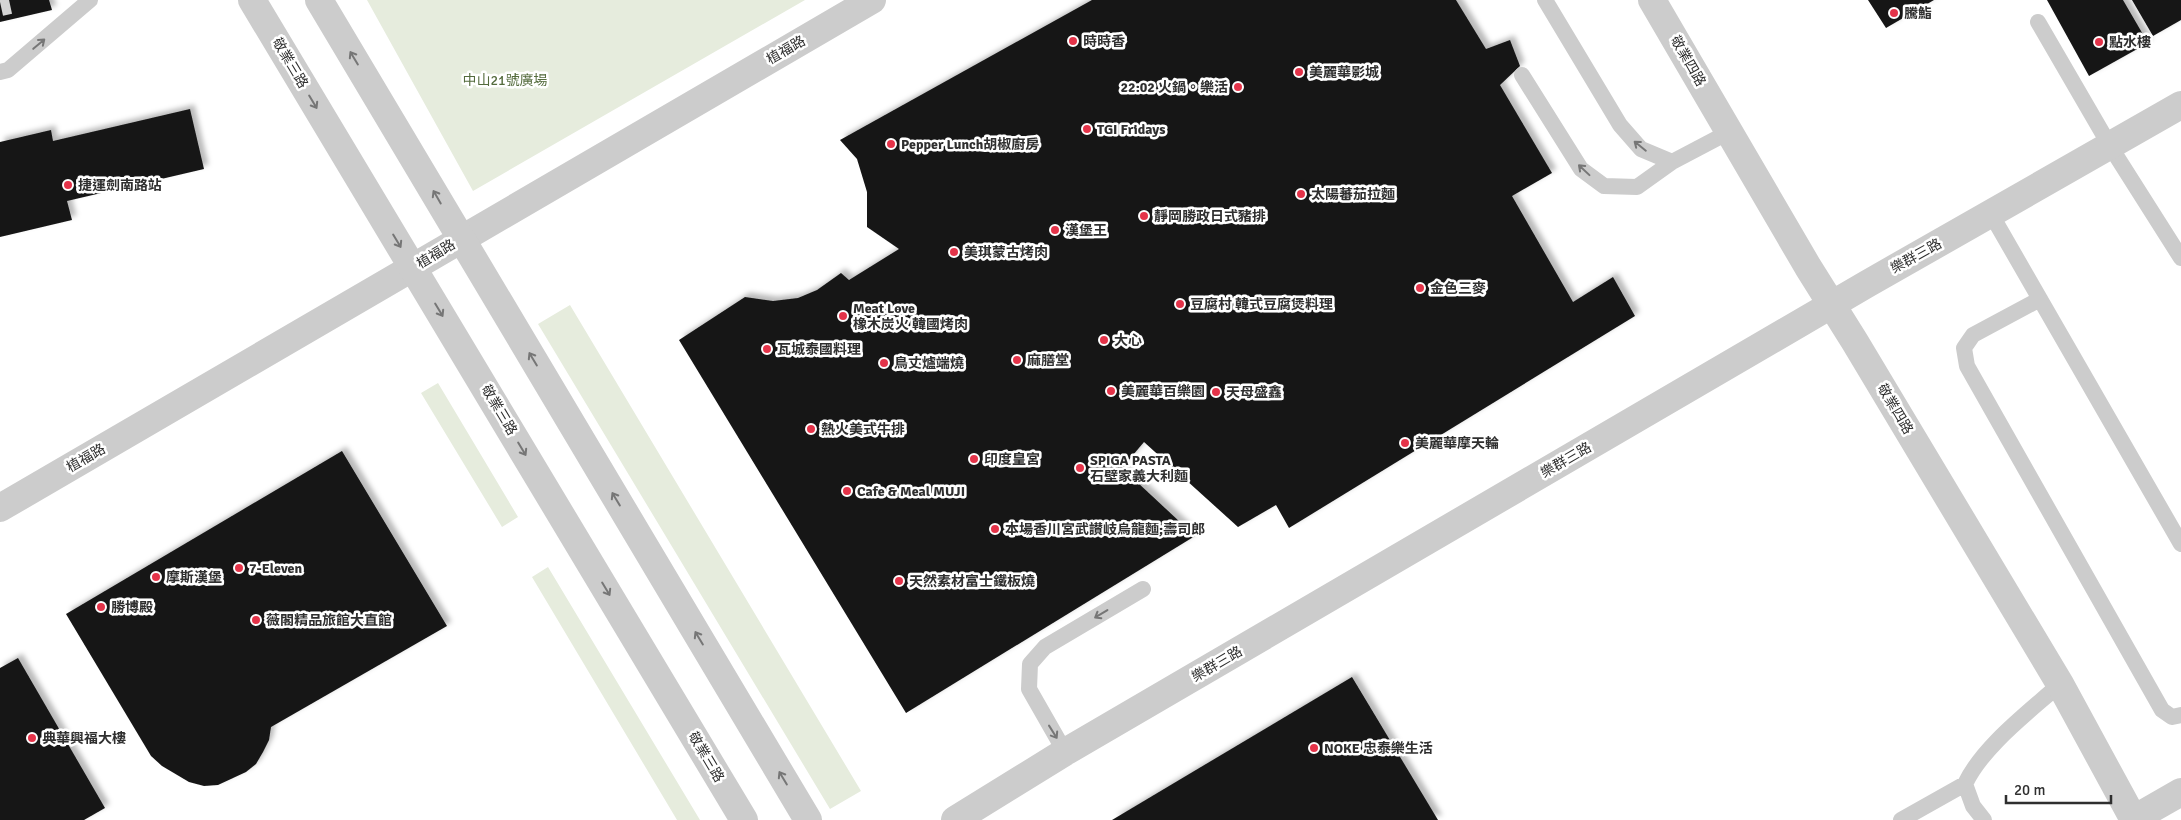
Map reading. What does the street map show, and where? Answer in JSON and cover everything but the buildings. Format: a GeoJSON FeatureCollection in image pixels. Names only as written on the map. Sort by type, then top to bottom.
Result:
{"type":"FeatureCollection","features":[{"type":"Feature","properties":{"kind":"street","name":"敬業三路"},"geometry":{"type":"LineString","coordinates":[[252,0],[744,820]]}},
{"type":"Feature","properties":{"kind":"street"},"geometry":{"type":"LineString","coordinates":[[319,0],[808,820]]}},
{"type":"Feature","properties":{"kind":"street","name":"植福路"},"geometry":{"type":"LineString","coordinates":[[0,508],[872,0]]}},
{"type":"Feature","properties":{"kind":"street","name":"敬業四路"},"geometry":{"type":"LineString","coordinates":[[1652,0],[1831,304],[2060,684],[2134,820]]}},
{"type":"Feature","properties":{"kind":"street","name":"樂群三路"},"geometry":{"type":"LineString","coordinates":[[955,820],[1065,752],[1831,304],[2181,105]]}},
{"type":"Feature","properties":{"kind":"street"},"geometry":{"type":"LineString","coordinates":[[2134,820],[2181,792]]}},
{"type":"Feature","properties":{"kind":"lane"},"geometry":{"type":"LineString","coordinates":[[0,72],[8,70],[90,0]]}},
{"type":"Feature","properties":{"kind":"lane"},"geometry":{"type":"LineString","coordinates":[[1545,0],[1620,125],[1640,149],[1672,162]]}},
{"type":"Feature","properties":{"kind":"lane"},"geometry":{"type":"LineString","coordinates":[[2038,22],[2110,146],[2181,258]]}},
{"type":"Feature","properties":{"kind":"lane"},"geometry":{"type":"LineString","coordinates":[[1522,75],[1581,169],[1604,186],[1637,187],[1672,162],[1729,132]]}},
{"type":"Feature","properties":{"kind":"lane"},"geometry":{"type":"LineString","coordinates":[[1991,214],[2040,300],[2176,524],[2181,544]]}},
{"type":"Feature","properties":{"kind":"lane"},"geometry":{"type":"LineString","coordinates":[[2040,300],[1972,335],[1964,348],[1967,366],[2162,710],[2172,717],[2181,715]]}},
{"type":"Feature","properties":{"kind":"lane"},"geometry":{"type":"LineString","coordinates":[[1065,752],[1029,689],[1030,664],[1045,646],[1143,589]]}},
{"type":"Feature","properties":{"kind":"lane"},"geometry":{"type":"LineString","coordinates":[[1900,820],[1966,784],[1972,770],[2010,729],[2060,684]]}},
{"type":"Feature","properties":{"kind":"lane"},"geometry":{"type":"LineString","coordinates":[[1966,784],[1973,806],[1984,820]]}},
{"type":"Feature","properties":{"kind":"green space","name":"中山21號廣場"},"geometry":{"type":"Polygon","coordinates":[[[367,0],[805,0],[473,191],[367,0]]]}},
{"type":"Feature","properties":{"kind":"green space"},"geometry":{"type":"Polygon","coordinates":[[[570,305],[861,791],[830,809],[538,324],[570,305]]]}},
{"type":"Feature","properties":{"kind":"green space"},"geometry":{"type":"Polygon","coordinates":[[[438,383],[518,517],[502,527],[421,393],[438,383]]]}},
{"type":"Feature","properties":{"kind":"green space"},"geometry":{"type":"Polygon","coordinates":[[[548,567],[700,820],[677,820],[532,577],[548,567]]]}},
{"type":"Feature","properties":{"kind":"tunnel"},"geometry":{"type":"LineString","coordinates":[[0,2],[9,0]]}},
{"type":"Feature","properties":{"kind":"place","name":"騰鮨"},"geometry":{"type":"Point","coordinates":[1894,13]}},
{"type":"Feature","properties":{"kind":"place","name":"時時香"},"geometry":{"type":"Point","coordinates":[1073,41]}},
{"type":"Feature","properties":{"kind":"place","name":"點水樓"},"geometry":{"type":"Point","coordinates":[2099,42]}},
{"type":"Feature","properties":{"kind":"place","name":"美麗華影城"},"geometry":{"type":"Point","coordinates":[1299,72]}},
{"type":"Feature","properties":{"kind":"place","name":"22:02 火鍋。樂活"},"geometry":{"type":"Point","coordinates":[1238,87]}},
{"type":"Feature","properties":{"kind":"place","name":"TGI Fridays"},"geometry":{"type":"Point","coordinates":[1087,129]}},
{"type":"Feature","properties":{"kind":"place","name":"Pepper Lunch胡椒廚房"},"geometry":{"type":"Point","coordinates":[891,144]}},
{"type":"Feature","properties":{"kind":"place","name":"捷運劍南路站"},"geometry":{"type":"Point","coordinates":[68,185]}},
{"type":"Feature","properties":{"kind":"place","name":"太陽蕃茄拉麵"},"geometry":{"type":"Point","coordinates":[1301,194]}},
{"type":"Feature","properties":{"kind":"place","name":"靜岡勝政日式豬排"},"geometry":{"type":"Point","coordinates":[1144,216]}},
{"type":"Feature","properties":{"kind":"place","name":"漢堡王"},"geometry":{"type":"Point","coordinates":[1055,230]}},
{"type":"Feature","properties":{"kind":"place","name":"美琪蒙古烤肉"},"geometry":{"type":"Point","coordinates":[954,252]}},
{"type":"Feature","properties":{"kind":"place","name":"金色三麥"},"geometry":{"type":"Point","coordinates":[1420,288]}},
{"type":"Feature","properties":{"kind":"place","name":"豆腐村 韓式豆腐煲料理"},"geometry":{"type":"Point","coordinates":[1180,304]}},
{"type":"Feature","properties":{"kind":"place","name":"Meat Love 橡木炭火 韓國烤肉"},"geometry":{"type":"Point","coordinates":[843,316]}},
{"type":"Feature","properties":{"kind":"place","name":"大心"},"geometry":{"type":"Point","coordinates":[1104,340]}},
{"type":"Feature","properties":{"kind":"place","name":"瓦城泰國料理"},"geometry":{"type":"Point","coordinates":[767,349]}},
{"type":"Feature","properties":{"kind":"place","name":"麻膳堂"},"geometry":{"type":"Point","coordinates":[1017,360]}},
{"type":"Feature","properties":{"kind":"place","name":"鳥丈爐端燒"},"geometry":{"type":"Point","coordinates":[884,363]}},
{"type":"Feature","properties":{"kind":"place","name":"美麗華百樂園"},"geometry":{"type":"Point","coordinates":[1111,391]}},
{"type":"Feature","properties":{"kind":"place","name":"天母盛鑫"},"geometry":{"type":"Point","coordinates":[1216,392]}},
{"type":"Feature","properties":{"kind":"place","name":"熱火美式牛排"},"geometry":{"type":"Point","coordinates":[811,429]}},
{"type":"Feature","properties":{"kind":"place","name":"美麗華摩天輪"},"geometry":{"type":"Point","coordinates":[1405,443]}},
{"type":"Feature","properties":{"kind":"place","name":"印度皇宮"},"geometry":{"type":"Point","coordinates":[974,459]}},
{"type":"Feature","properties":{"kind":"place","name":"SPIGA PASTA 石壁家義大利麵"},"geometry":{"type":"Point","coordinates":[1080,468]}},
{"type":"Feature","properties":{"kind":"place","name":"Cafe & Meal MUJI"},"geometry":{"type":"Point","coordinates":[847,491]}},
{"type":"Feature","properties":{"kind":"place","name":"本場香川宮武讃岐烏龍麵;壽司郎"},"geometry":{"type":"Point","coordinates":[995,529]}},
{"type":"Feature","properties":{"kind":"place","name":"7-Eleven"},"geometry":{"type":"Point","coordinates":[239,568]}},
{"type":"Feature","properties":{"kind":"place","name":"摩斯漢堡"},"geometry":{"type":"Point","coordinates":[156,577]}},
{"type":"Feature","properties":{"kind":"place","name":"天然素材富士鐵板燒"},"geometry":{"type":"Point","coordinates":[899,581]}},
{"type":"Feature","properties":{"kind":"place","name":"勝博殿"},"geometry":{"type":"Point","coordinates":[101,607]}},
{"type":"Feature","properties":{"kind":"place","name":"薇閣精品旅館大直館"},"geometry":{"type":"Point","coordinates":[256,620]}},
{"type":"Feature","properties":{"kind":"place","name":"典華興福大樓"},"geometry":{"type":"Point","coordinates":[32,738]}},
{"type":"Feature","properties":{"kind":"place","name":"NOKE 忠泰樂生活"},"geometry":{"type":"Point","coordinates":[1314,748]}}]}
